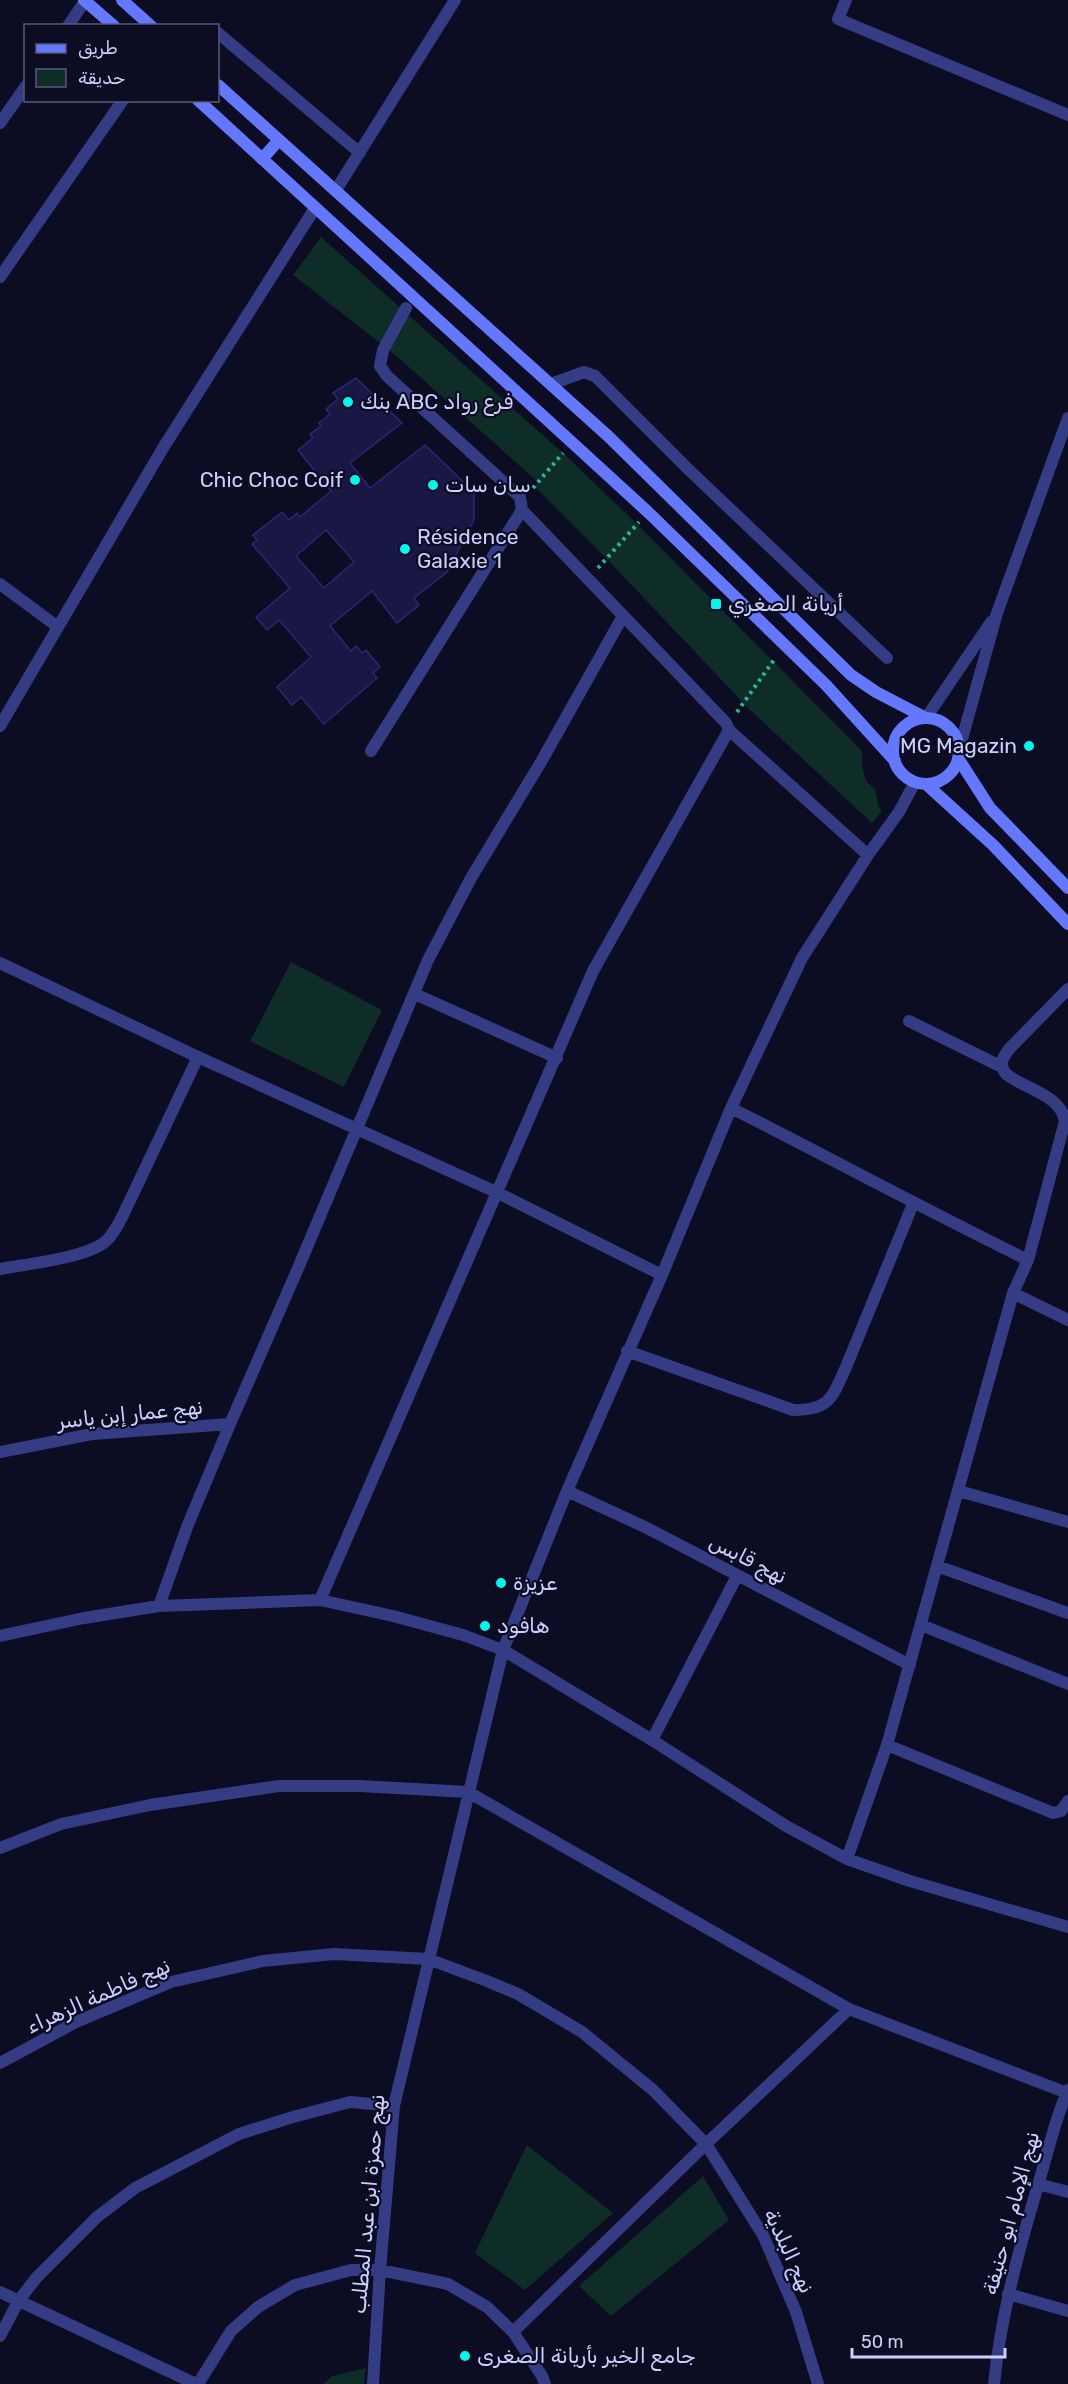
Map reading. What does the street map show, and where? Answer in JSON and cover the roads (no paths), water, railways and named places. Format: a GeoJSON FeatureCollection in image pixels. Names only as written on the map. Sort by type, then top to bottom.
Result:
{"type":"FeatureCollection","features":[{"type":"Feature","properties":{"kind":"street"},"geometry":{"type":"LineString","coordinates":[[69,24],[85,0],[112,24]]}},
{"type":"Feature","properties":{"kind":"street"},"geometry":{"type":"LineString","coordinates":[[122,0],[149,24]]}},
{"type":"Feature","properties":{"kind":"street"},"geometry":{"type":"LineString","coordinates":[[336,190],[455,0]]}},
{"type":"Feature","properties":{"kind":"street"},"geometry":{"type":"LineString","coordinates":[[846,0],[838,19],[1068,115]]}},
{"type":"Feature","properties":{"kind":"street"},"geometry":{"type":"LineString","coordinates":[[219,34],[360,153]]}},
{"type":"Feature","properties":{"kind":"street"},"geometry":{"type":"LineString","coordinates":[[219,86],[608,436],[851,675],[876,692],[926,718],[945,724],[953,731],[959,754],[990,808],[1068,888]]}},
{"type":"Feature","properties":{"kind":"street"},"geometry":{"type":"LineString","coordinates":[[0,123],[24,89]]}},
{"type":"Feature","properties":{"kind":"street"},"geometry":{"type":"LineString","coordinates":[[0,277],[122,102]]}},
{"type":"Feature","properties":{"kind":"street"},"geometry":{"type":"LineString","coordinates":[[200,102],[649,513],[826,686],[895,761]]}},
{"type":"Feature","properties":{"kind":"street"},"geometry":{"type":"LineString","coordinates":[[262,159],[279,140]]}},
{"type":"Feature","properties":{"kind":"street"},"geometry":{"type":"LineString","coordinates":[[0,726],[163,448],[315,208]]}},
{"type":"Feature","properties":{"kind":"street"},"geometry":{"type":"LineString","coordinates":[[406,308],[383,350],[380,366],[387,376],[521,504],[586,579],[624,616],[727,727],[868,855]]}},
{"type":"Feature","properties":{"kind":"street"},"geometry":{"type":"LineString","coordinates":[[551,384],[584,372],[595,376],[696,478],[887,658]]}},
{"type":"Feature","properties":{"kind":"street"},"geometry":{"type":"LineString","coordinates":[[921,783],[944,779],[951,773],[959,754],[997,613],[1068,418]]}},
{"type":"Feature","properties":{"kind":"street"},"geometry":{"type":"LineString","coordinates":[[371,751],[521,504]]}},
{"type":"Feature","properties":{"kind":"street"},"geometry":{"type":"LineString","coordinates":[[0,584],[58,627]]}},
{"type":"Feature","properties":{"kind":"street"},"geometry":{"type":"LineString","coordinates":[[997,613],[926,718],[913,721],[899,733],[893,752],[895,761],[899,770],[921,783],[993,845],[1068,924]]}},
{"type":"Feature","properties":{"kind":"street"},"geometry":{"type":"LineString","coordinates":[[159,1606],[187,1527],[428,960],[471,878],[541,762],[624,616]]}},
{"type":"Feature","properties":{"kind":"street"},"geometry":{"type":"LineString","coordinates":[[320,1600],[593,971],[727,727]]}},
{"type":"Feature","properties":{"kind":"street","name":"نهج حمزة ابن عبد المطلب"},"geometry":{"type":"LineString","coordinates":[[373,2384],[394,2106],[504,1650],[567,1491],[662,1275],[731,1108],[802,958],[868,855],[921,783]]}},
{"type":"Feature","properties":{"kind":"street"},"geometry":{"type":"LineString","coordinates":[[0,963],[356,1130],[496,1192],[662,1275]]}},
{"type":"Feature","properties":{"kind":"street"},"geometry":{"type":"LineString","coordinates":[[1002,1067],[1004,1055],[1068,989]]}},
{"type":"Feature","properties":{"kind":"street"},"geometry":{"type":"LineString","coordinates":[[415,994],[557,1058]]}},
{"type":"Feature","properties":{"kind":"street"},"geometry":{"type":"LineString","coordinates":[[847,1859],[887,1745],[1013,1293],[1028,1260],[1065,1121],[1064,1114],[1056,1103],[1009,1077],[1002,1067],[909,1021]]}},
{"type":"Feature","properties":{"kind":"street"},"geometry":{"type":"LineString","coordinates":[[0,1269],[93,1250],[106,1241],[117,1228],[124,1214],[198,1057]]}},
{"type":"Feature","properties":{"kind":"street"},"geometry":{"type":"LineString","coordinates":[[731,1108],[838,1162],[913,1204],[1028,1260]]}},
{"type":"Feature","properties":{"kind":"street"},"geometry":{"type":"LineString","coordinates":[[627,1351],[793,1410],[820,1407],[827,1402],[837,1387],[913,1204]]}},
{"type":"Feature","properties":{"kind":"street"},"geometry":{"type":"LineString","coordinates":[[1013,1293],[1068,1320]]}},
{"type":"Feature","properties":{"kind":"street","name":"نهج عمار إبن ياسر"},"geometry":{"type":"LineString","coordinates":[[0,1452],[92,1434],[230,1424]]}},
{"type":"Feature","properties":{"kind":"street","name":"نهج قابس"},"geometry":{"type":"LineString","coordinates":[[567,1491],[647,1528],[910,1665]]}},
{"type":"Feature","properties":{"kind":"street"},"geometry":{"type":"LineString","coordinates":[[959,1491],[1068,1522]]}},
{"type":"Feature","properties":{"kind":"street"},"geometry":{"type":"LineString","coordinates":[[937,1566],[1068,1613]]}},
{"type":"Feature","properties":{"kind":"street"},"geometry":{"type":"LineString","coordinates":[[652,1740],[737,1576]]}},
{"type":"Feature","properties":{"kind":"street"},"geometry":{"type":"LineString","coordinates":[[0,1636],[84,1618],[159,1606],[320,1600],[453,1632],[504,1650],[652,1740],[786,1826],[847,1859],[910,1881],[1068,1927]]}},
{"type":"Feature","properties":{"kind":"street"},"geometry":{"type":"LineString","coordinates":[[921,1624],[1068,1684]]}},
{"type":"Feature","properties":{"kind":"street"},"geometry":{"type":"LineString","coordinates":[[887,1745],[1053,1812],[1061,1811],[1068,1801]]}},
{"type":"Feature","properties":{"kind":"street"},"geometry":{"type":"LineString","coordinates":[[0,1848],[61,1824],[150,1805],[269,1787],[360,1786],[468,1792],[849,2009],[1067,2091]]}},
{"type":"Feature","properties":{"kind":"street","name":"نهج فاطمة الزهراء"},"geometry":{"type":"LineString","coordinates":[[0,2062],[76,2022],[171,1982],[263,1961],[334,1954],[428,1959],[518,1994],[582,2032],[653,2090],[706,2144]]}},
{"type":"Feature","properties":{"kind":"street"},"geometry":{"type":"LineString","coordinates":[[513,2332],[849,2009]]}},
{"type":"Feature","properties":{"kind":"street","name":"نهج الإمام ابو حنيفة"},"geometry":{"type":"LineString","coordinates":[[994,2384],[997,2350],[1020,2243],[1067,2091]]}},
{"type":"Feature","properties":{"kind":"street"},"geometry":{"type":"LineString","coordinates":[[0,2336],[20,2300],[37,2277],[97,2217],[135,2188],[239,2134],[333,2105],[350,2102],[394,2106]]}},
{"type":"Feature","properties":{"kind":"street","name":"نهج البلدية"},"geometry":{"type":"LineString","coordinates":[[706,2144],[739,2193],[763,2235],[796,2312],[818,2384]]}},
{"type":"Feature","properties":{"kind":"street"},"geometry":{"type":"LineString","coordinates":[[1038,2184],[1068,2192]]}},
{"type":"Feature","properties":{"kind":"street"},"geometry":{"type":"LineString","coordinates":[[0,2292],[197,2384],[231,2331],[258,2307],[295,2285],[351,2270],[380,2270],[448,2284],[487,2307],[513,2332],[545,2384]]}},
{"type":"Feature","properties":{"kind":"street"},"geometry":{"type":"LineString","coordinates":[[1008,2294],[1068,2311]]}},
{"type":"Feature","properties":{"kind":"place","name":"بنك ABC فرع رواد"},"geometry":{"type":"Point","coordinates":[348,402]}},
{"type":"Feature","properties":{"kind":"place","name":"Chic Choc Coif"},"geometry":{"type":"Point","coordinates":[355,480]}},
{"type":"Feature","properties":{"kind":"place","name":"سان سات"},"geometry":{"type":"Point","coordinates":[433,485]}},
{"type":"Feature","properties":{"kind":"place","name":"Résidence Galaxie 1"},"geometry":{"type":"Point","coordinates":[405,549]}},
{"type":"Feature","properties":{"kind":"place","name":"أريانة الصغري"},"geometry":{"type":"Point","coordinates":[716,604]}},
{"type":"Feature","properties":{"kind":"place","name":"MG Magazin"},"geometry":{"type":"Point","coordinates":[1029,746]}},
{"type":"Feature","properties":{"kind":"place","name":"عزيزة"},"geometry":{"type":"Point","coordinates":[501,1583]}},
{"type":"Feature","properties":{"kind":"place","name":"هافود"},"geometry":{"type":"Point","coordinates":[485,1626]}},
{"type":"Feature","properties":{"kind":"place","name":"جامع الخير بأريانة الصغرى"},"geometry":{"type":"Point","coordinates":[465,2356]}}]}
